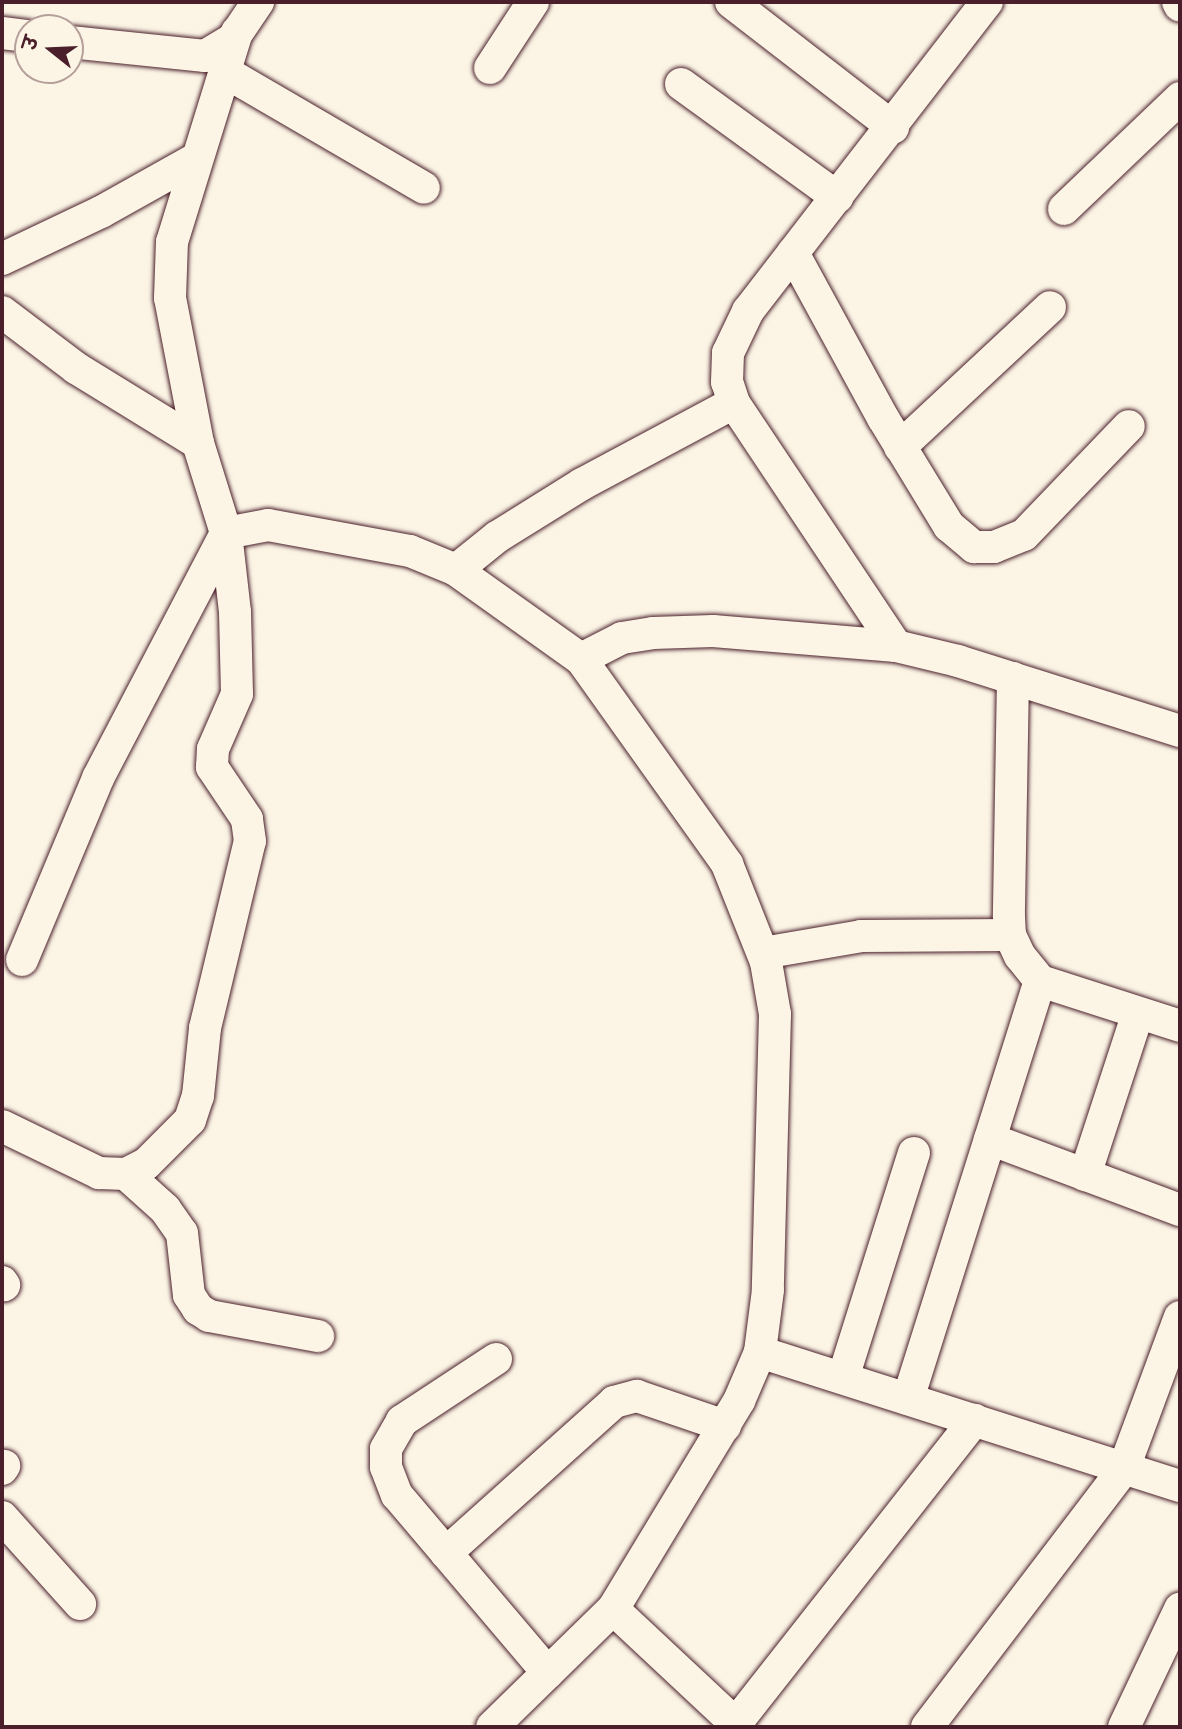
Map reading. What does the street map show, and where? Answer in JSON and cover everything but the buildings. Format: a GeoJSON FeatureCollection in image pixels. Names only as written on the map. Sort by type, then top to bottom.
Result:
{"type":"FeatureCollection","features":[{"type":"Feature","properties":{"kind":"street"},"geometry":{"type":"LineString","coordinates":[[2,1126],[99,1172],[126,1174],[146,1164],[190,1120],[194,1108],[205,1028],[250,841],[247,819],[212,766],[213,749],[237,694],[235,612],[226,533],[198,443],[170,298],[172,242],[237,32],[258,2]]}},
{"type":"Feature","properties":{"kind":"street"},"geometry":{"type":"LineString","coordinates":[[490,68],[533,2]]}},
{"type":"Feature","properties":{"kind":"street"},"geometry":{"type":"LineString","coordinates":[[731,2],[893,127]]}},
{"type":"Feature","properties":{"kind":"street"},"geometry":{"type":"LineString","coordinates":[[896,646],[734,403],[727,382],[728,353],[748,312],[987,2]]}},
{"type":"Feature","properties":{"kind":"street"},"geometry":{"type":"LineString","coordinates":[[84,43],[205,55],[237,32]]}},
{"type":"Feature","properties":{"kind":"street"},"geometry":{"type":"LineString","coordinates":[[225,72],[424,188]]}},
{"type":"Feature","properties":{"kind":"street"},"geometry":{"type":"LineString","coordinates":[[681,84],[838,197]]}},
{"type":"Feature","properties":{"kind":"street"},"geometry":{"type":"LineString","coordinates":[[1064,209],[1180,98]]}},
{"type":"Feature","properties":{"kind":"street"},"geometry":{"type":"LineString","coordinates":[[2,259],[101,212],[196,159]]}},
{"type":"Feature","properties":{"kind":"street"},"geometry":{"type":"LineString","coordinates":[[793,253],[900,447],[949,526],[974,547],[994,547],[1024,536],[1129,426]]}},
{"type":"Feature","properties":{"kind":"street"},"geometry":{"type":"LineString","coordinates":[[900,447],[1050,307]]}},
{"type":"Feature","properties":{"kind":"street"},"geometry":{"type":"LineString","coordinates":[[2,312],[76,368],[198,443]]}},
{"type":"Feature","properties":{"kind":"street"},"geometry":{"type":"LineString","coordinates":[[457,570],[497,537],[582,484],[734,403]]}},
{"type":"Feature","properties":{"kind":"street"},"geometry":{"type":"LineString","coordinates":[[226,533],[268,525],[320,531],[410,551],[457,570],[581,659],[727,863],[763,953],[775,1014],[768,1290],[760,1352],[724,1426],[613,1609],[492,1727]]}},
{"type":"Feature","properties":{"kind":"street"},"geometry":{"type":"LineString","coordinates":[[22,960],[98,778],[226,533]]}},
{"type":"Feature","properties":{"kind":"street"},"geometry":{"type":"LineString","coordinates":[[581,659],[622,638],[653,633],[713,631],[896,646],[1013,678],[1180,731]]}},
{"type":"Feature","properties":{"kind":"street"},"geometry":{"type":"LineString","coordinates":[[1013,678],[1010,935],[1040,981],[1180,1026]]}},
{"type":"Feature","properties":{"kind":"street"},"geometry":{"type":"LineString","coordinates":[[763,953],[861,936],[1010,935]]}},
{"type":"Feature","properties":{"kind":"street"},"geometry":{"type":"LineString","coordinates":[[908,1399],[1040,981]]}},
{"type":"Feature","properties":{"kind":"street"},"geometry":{"type":"LineString","coordinates":[[1085,1175],[1138,1013]]}},
{"type":"Feature","properties":{"kind":"street"},"geometry":{"type":"LineString","coordinates":[[990,1139],[1180,1210]]}},
{"type":"Feature","properties":{"kind":"street"},"geometry":{"type":"LineString","coordinates":[[843,1378],[914,1153]]}},
{"type":"Feature","properties":{"kind":"street"},"geometry":{"type":"LineString","coordinates":[[126,1174],[165,1209],[182,1233],[189,1295],[198,1308],[209,1316],[318,1336]]}},
{"type":"Feature","properties":{"kind":"street"},"geometry":{"type":"LineString","coordinates":[[927,1727],[1124,1468],[1180,1317]]}},
{"type":"Feature","properties":{"kind":"street"},"geometry":{"type":"LineString","coordinates":[[760,1352],[1180,1486]]}},
{"type":"Feature","properties":{"kind":"street"},"geometry":{"type":"LineString","coordinates":[[496,1359],[402,1421],[386,1449],[386,1467],[397,1494],[548,1673]]}},
{"type":"Feature","properties":{"kind":"street"},"geometry":{"type":"LineString","coordinates":[[446,1553],[614,1402],[637,1396],[724,1426]]}},
{"type":"Feature","properties":{"kind":"street"},"geometry":{"type":"LineString","coordinates":[[613,1609],[736,1726],[975,1420]]}},
{"type":"Feature","properties":{"kind":"street"},"geometry":{"type":"LineString","coordinates":[[2,1517],[80,1604]]}},
{"type":"Feature","properties":{"kind":"street"},"geometry":{"type":"LineString","coordinates":[[1124,1727],[1180,1609]]}}]}
